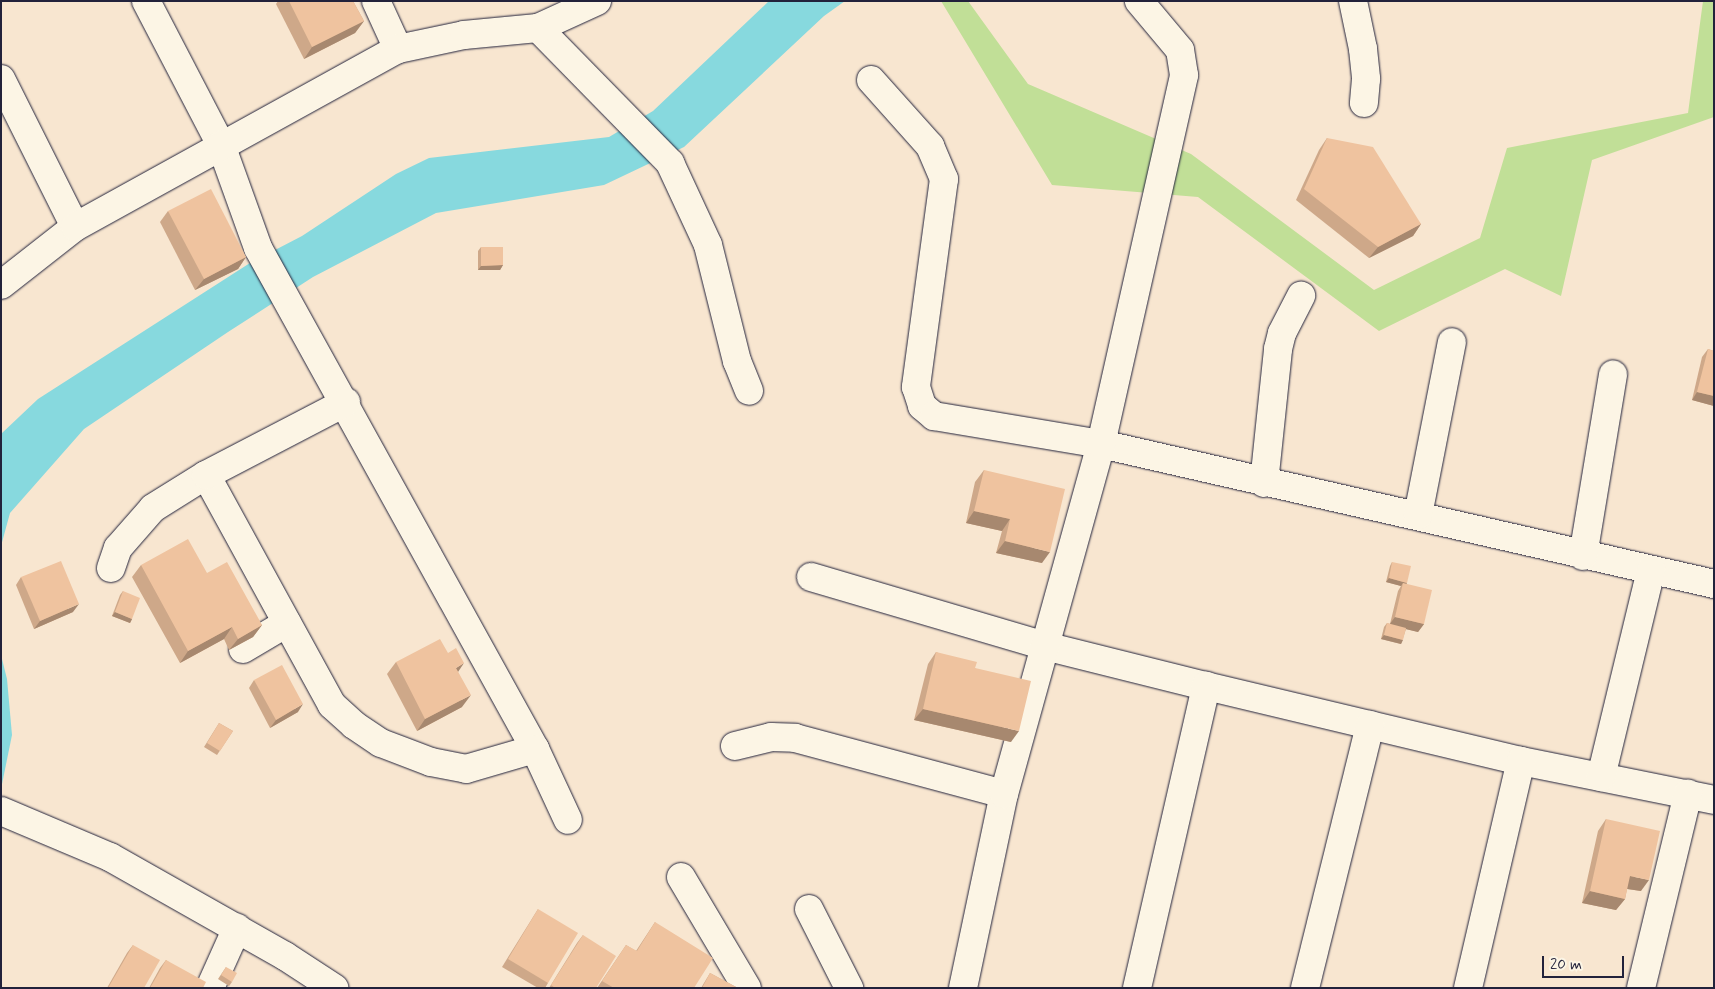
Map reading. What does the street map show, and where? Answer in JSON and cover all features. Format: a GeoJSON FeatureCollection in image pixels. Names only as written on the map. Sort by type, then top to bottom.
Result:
{"type":"FeatureCollection","features":[{"type":"Feature","properties":{"kind":"street"},"geometry":{"type":"LineString","coordinates":[[146,1],[222,145],[258,248],[288,304],[346,402],[535,748],[568,820]]}},
{"type":"Feature","properties":{"kind":"street"},"geometry":{"type":"LineString","coordinates":[[376,1],[398,48]]}},
{"type":"Feature","properties":{"kind":"street"},"geometry":{"type":"LineString","coordinates":[[1,284],[75,227],[398,48],[464,35],[538,28],[597,1]]}},
{"type":"Feature","properties":{"kind":"street"},"geometry":{"type":"LineString","coordinates":[[963,988],[1004,794],[1101,444],[1184,70],[1180,50],[1138,1]]}},
{"type":"Feature","properties":{"kind":"street"},"geometry":{"type":"LineString","coordinates":[[1353,1],[1364,49],[1366,78],[1364,103]]}},
{"type":"Feature","properties":{"kind":"street"},"geometry":{"type":"LineString","coordinates":[[538,28],[617,112],[670,163],[708,245],[737,361],[749,391]]}},
{"type":"Feature","properties":{"kind":"street"},"geometry":{"type":"LineString","coordinates":[[1,79],[75,227]]}},
{"type":"Feature","properties":{"kind":"street"},"geometry":{"type":"LineString","coordinates":[[872,80],[930,146],[944,179],[916,387],[922,406],[934,416],[1101,444],[1264,483],[1418,515],[1583,556],[1714,584]]}},
{"type":"Feature","properties":{"kind":"street"},"geometry":{"type":"LineString","coordinates":[[1264,483],[1278,349],[1282,333],[1301,296]]}},
{"type":"Feature","properties":{"kind":"street"},"geometry":{"type":"LineString","coordinates":[[1418,515],[1452,342]]}},
{"type":"Feature","properties":{"kind":"street"},"geometry":{"type":"LineString","coordinates":[[1583,556],[1613,374]]}},
{"type":"Feature","properties":{"kind":"street"},"geometry":{"type":"LineString","coordinates":[[111,568],[118,548],[153,508],[206,474],[346,402]]}},
{"type":"Feature","properties":{"kind":"street"},"geometry":{"type":"LineString","coordinates":[[206,474],[332,705],[381,743],[431,762],[466,769],[535,748]]}},
{"type":"Feature","properties":{"kind":"street"},"geometry":{"type":"LineString","coordinates":[[1600,777],[1651,570]]}},
{"type":"Feature","properties":{"kind":"street"},"geometry":{"type":"LineString","coordinates":[[811,577],[1045,646],[1206,686],[1521,762],[1701,797],[1641,988]]}},
{"type":"Feature","properties":{"kind":"street"},"geometry":{"type":"LineString","coordinates":[[243,649],[287,623]]}},
{"type":"Feature","properties":{"kind":"street"},"geometry":{"type":"LineString","coordinates":[[1137,988],[1206,686]]}},
{"type":"Feature","properties":{"kind":"street"},"geometry":{"type":"LineString","coordinates":[[1305,988],[1370,725]]}},
{"type":"Feature","properties":{"kind":"street"},"geometry":{"type":"LineString","coordinates":[[735,746],[770,737],[796,738],[1004,794]]}},
{"type":"Feature","properties":{"kind":"street"},"geometry":{"type":"LineString","coordinates":[[1468,988],[1521,762]]}},
{"type":"Feature","properties":{"kind":"street"},"geometry":{"type":"LineString","coordinates":[[1,811],[110,857],[237,928],[334,988]]}},
{"type":"Feature","properties":{"kind":"street"},"geometry":{"type":"LineString","coordinates":[[681,877],[747,988]]}},
{"type":"Feature","properties":{"kind":"street"},"geometry":{"type":"LineString","coordinates":[[809,908],[849,988]]}},
{"type":"Feature","properties":{"kind":"street"},"geometry":{"type":"LineString","coordinates":[[210,988],[237,928]]}},
{"type":"Feature","properties":{"kind":"green space"},"geometry":{"type":"Polygon","coordinates":[[[941,1],[968,1],[1028,84],[1191,154],[1374,290],[1480,238],[1507,148],[1688,113],[1703,1],[1714,1],[1714,117],[1592,160],[1561,296],[1505,269],[1379,331],[1198,197],[1052,185],[941,1]]]}},
{"type":"Feature","properties":{"kind":"water"},"geometry":{"type":"Polygon","coordinates":[[[769,1],[845,1],[824,16],[684,147],[604,185],[436,213],[313,277],[84,429],[10,513],[1,546],[1,434],[38,399],[250,263],[302,236],[396,174],[429,158],[609,137],[653,111],[769,1]]]}},
{"type":"Feature","properties":{"kind":"water"},"geometry":{"type":"Polygon","coordinates":[[[1,655],[7,679],[12,735],[1,789],[1,655]]]}},
{"type":"Feature","properties":{"kind":"building"},"geometry":{"type":"Polygon","coordinates":[[[289,1],[353,1],[364,21],[312,47],[289,1]]]}},
{"type":"Feature","properties":{"kind":"building"},"geometry":{"type":"Polygon","coordinates":[[[1327,138],[1373,147],[1421,224],[1378,247],[1304,189],[1327,138]]]}},
{"type":"Feature","properties":{"kind":"building"},"geometry":{"type":"Polygon","coordinates":[[[211,189],[246,257],[204,279],[168,211],[211,189]]]}},
{"type":"Feature","properties":{"kind":"building"},"geometry":{"type":"Polygon","coordinates":[[[481,247],[503,247],[503,265],[481,266],[481,247]]]}},
{"type":"Feature","properties":{"kind":"building"},"geometry":{"type":"Polygon","coordinates":[[[1708,349],[1714,351],[1714,396],[1697,392],[1708,349]]]}},
{"type":"Feature","properties":{"kind":"building"},"geometry":{"type":"Polygon","coordinates":[[[984,470],[1065,489],[1050,552],[1005,541],[1010,519],[974,511],[984,470]]]}},
{"type":"Feature","properties":{"kind":"building"},"geometry":{"type":"Polygon","coordinates":[[[188,539],[207,573],[227,562],[262,625],[238,639],[232,627],[188,651],[141,565],[188,539]]]}},
{"type":"Feature","properties":{"kind":"building"},"geometry":{"type":"Polygon","coordinates":[[[61,561],[79,604],[40,621],[21,577],[61,561]]]}},
{"type":"Feature","properties":{"kind":"building"},"geometry":{"type":"Polygon","coordinates":[[[1392,562],[1411,566],[1407,583],[1389,578],[1392,562]]]}},
{"type":"Feature","properties":{"kind":"building"},"geometry":{"type":"Polygon","coordinates":[[[1403,583],[1432,590],[1424,624],[1395,617],[1403,583]]]}},
{"type":"Feature","properties":{"kind":"building"},"geometry":{"type":"Polygon","coordinates":[[[123,591],[140,598],[132,619],[115,612],[123,591]]]}},
{"type":"Feature","properties":{"kind":"building"},"geometry":{"type":"Polygon","coordinates":[[[1387,623],[1406,628],[1403,640],[1384,635],[1387,623]]]}},
{"type":"Feature","properties":{"kind":"building"},"geometry":{"type":"Polygon","coordinates":[[[440,639],[448,653],[456,648],[464,663],[456,668],[471,695],[425,719],[396,662],[440,639]]]}},
{"type":"Feature","properties":{"kind":"building"},"geometry":{"type":"Polygon","coordinates":[[[936,652],[977,662],[975,668],[1031,681],[1019,731],[923,709],[936,652]]]}},
{"type":"Feature","properties":{"kind":"building"},"geometry":{"type":"Polygon","coordinates":[[[282,665],[303,704],[276,720],[254,680],[282,665]]]}},
{"type":"Feature","properties":{"kind":"building"},"geometry":{"type":"Polygon","coordinates":[[[219,723],[233,731],[220,751],[207,743],[219,723]]]}},
{"type":"Feature","properties":{"kind":"building"},"geometry":{"type":"Polygon","coordinates":[[[1606,819],[1660,831],[1649,880],[1630,876],[1625,899],[1590,891],[1606,819]]]}},
{"type":"Feature","properties":{"kind":"building"},"geometry":{"type":"Polygon","coordinates":[[[538,909],[578,933],[548,983],[508,959],[538,909]]]}},
{"type":"Feature","properties":{"kind":"building"},"geometry":{"type":"Polygon","coordinates":[[[655,922],[713,958],[694,988],[614,988],[602,981],[626,945],[637,951],[655,922]]]}},
{"type":"Feature","properties":{"kind":"building"},"geometry":{"type":"Polygon","coordinates":[[[583,935],[616,956],[596,988],[555,988],[551,985],[583,935]]]}},
{"type":"Feature","properties":{"kind":"building"},"geometry":{"type":"Polygon","coordinates":[[[133,945],[160,960],[144,988],[108,988],[133,945]]]}},
{"type":"Feature","properties":{"kind":"building"},"geometry":{"type":"Polygon","coordinates":[[[166,960],[206,982],[203,988],[150,988],[166,960]]]}},
{"type":"Feature","properties":{"kind":"building"},"geometry":{"type":"Polygon","coordinates":[[[226,967],[237,973],[232,982],[221,975],[226,967]]]}},
{"type":"Feature","properties":{"kind":"building"},"geometry":{"type":"Polygon","coordinates":[[[710,973],[738,988],[702,988],[710,973]]]}}]}
